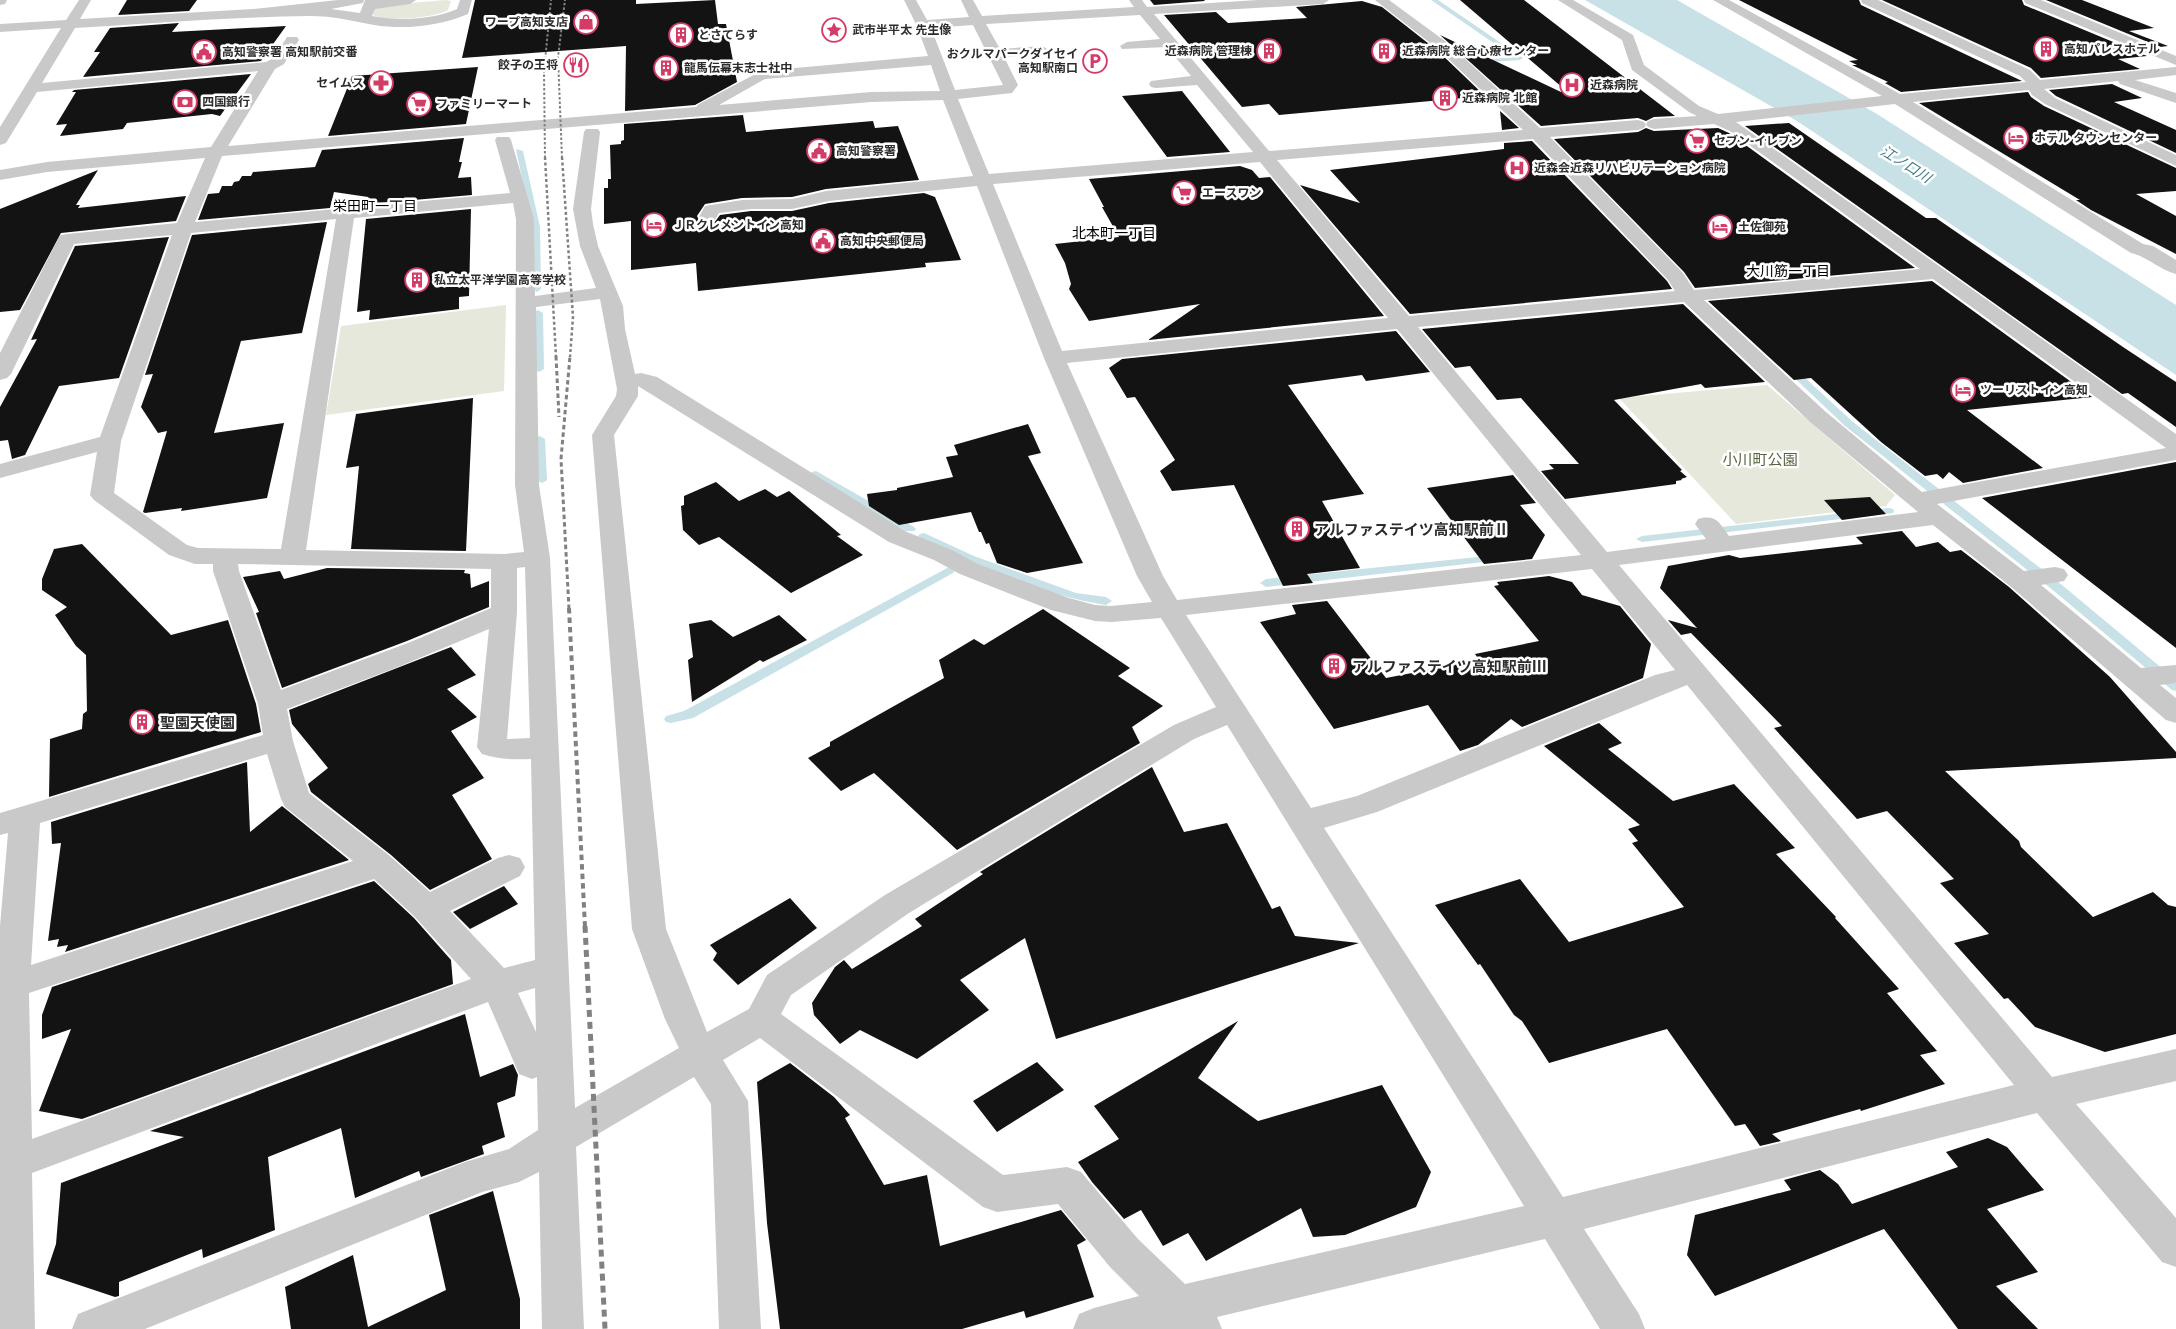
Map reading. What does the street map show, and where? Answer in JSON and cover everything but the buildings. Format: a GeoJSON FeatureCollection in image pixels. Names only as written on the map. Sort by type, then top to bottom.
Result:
{"type":"FeatureCollection","features":[{"type":"Feature","properties":{"kind":"street"},"geometry":{"type":"LineString","coordinates":[[0,140],[85,0]]}},
{"type":"Feature","properties":{"kind":"street"},"geometry":{"type":"LineString","coordinates":[[0,28],[253,13],[410,0]]}},
{"type":"Feature","properties":{"kind":"street"},"geometry":{"type":"LineString","coordinates":[[364,4],[377,22],[400,27],[452,16],[463,11],[466,0]]}},
{"type":"Feature","properties":{"kind":"street"},"geometry":{"type":"LineString","coordinates":[[910,0],[923,24],[949,96],[1054,358],[1150,576],[1233,711],[1624,1329]]}},
{"type":"Feature","properties":{"kind":"street"},"geometry":{"type":"LineString","coordinates":[[0,175],[47,167],[503,140],[884,107],[1010,88],[1011,85],[967,0]]}},
{"type":"Feature","properties":{"kind":"street"},"geometry":{"type":"LineString","coordinates":[[923,24],[1140,5],[1323,0]]}},
{"type":"Feature","properties":{"kind":"street"},"geometry":{"type":"LineString","coordinates":[[1381,0],[1444,47],[1585,180],[1676,277],[1688,296],[1818,417],[1934,502],[2019,580],[2176,713]]}},
{"type":"Feature","properties":{"kind":"street"},"geometry":{"type":"LineString","coordinates":[[1564,0],[1628,38],[1637,67],[1694,110],[1736,128],[2176,444]]}},
{"type":"Feature","properties":{"kind":"street"},"geometry":{"type":"LineString","coordinates":[[1719,0],[1898,99],[2138,249],[2146,250],[2176,245]]}},
{"type":"Feature","properties":{"kind":"street"},"geometry":{"type":"LineString","coordinates":[[1867,0],[2025,73],[2036,86],[2037,92],[2050,101],[2176,161]]}},
{"type":"Feature","properties":{"kind":"street"},"geometry":{"type":"LineString","coordinates":[[2030,0],[2176,61]]}},
{"type":"Feature","properties":{"kind":"street"},"geometry":{"type":"LineString","coordinates":[[253,13],[337,12],[364,4]]}},
{"type":"Feature","properties":{"kind":"street"},"geometry":{"type":"LineString","coordinates":[[1140,5],[1263,156],[1578,532],[1599,561],[1693,674],[2044,1095],[2176,1248]]}},
{"type":"Feature","properties":{"kind":"street"},"geometry":{"type":"LineString","coordinates":[[33,88],[269,66],[279,61],[292,40]]}},
{"type":"Feature","properties":{"kind":"street"},"geometry":{"type":"LineString","coordinates":[[1127,46],[1170,43]]}},
{"type":"Feature","properties":{"kind":"street"},"geometry":{"type":"LineString","coordinates":[[994,51],[1040,47]]}},
{"type":"Feature","properties":{"kind":"street"},"geometry":{"type":"LineString","coordinates":[[696,112],[761,74],[936,60]]}},
{"type":"Feature","properties":{"kind":"street"},"geometry":{"type":"LineString","coordinates":[[269,66],[212,157],[184,229],[110,441],[102,496],[178,550],[196,556],[292,556],[504,562],[537,558]]}},
{"type":"Feature","properties":{"kind":"street"},"geometry":{"type":"LineString","coordinates":[[708,217],[711,210],[717,208],[755,204],[769,206],[816,200],[826,196],[983,180],[1714,119],[2176,71]]}},
{"type":"Feature","properties":{"kind":"street"},"geometry":{"type":"LineString","coordinates":[[2117,78],[2176,98]]}},
{"type":"Feature","properties":{"kind":"street"},"geometry":{"type":"LineString","coordinates":[[1156,84],[1201,80]]}},
{"type":"Feature","properties":{"kind":"street"},"geometry":{"type":"LineString","coordinates":[[0,179],[40,177],[212,157],[696,112],[871,97],[949,96]]}},
{"type":"Feature","properties":{"kind":"street"},"geometry":{"type":"LineString","coordinates":[[592,132],[582,209],[589,246],[613,306],[615,329],[628,381],[628,396],[602,435],[649,929],[683,1018],[700,1055],[729,1102],[740,1329]]}},
{"type":"Feature","properties":{"kind":"street"},"geometry":{"type":"LineString","coordinates":[[503,140],[525,219],[527,485],[537,558],[545,747],[563,1329]]}},
{"type":"Feature","properties":{"kind":"street"},"geometry":{"type":"LineString","coordinates":[[0,374],[67,239],[520,197]]}},
{"type":"Feature","properties":{"kind":"street"},"geometry":{"type":"LineString","coordinates":[[292,556],[346,213]]}},
{"type":"Feature","properties":{"kind":"street"},"geometry":{"type":"LineString","coordinates":[[2146,250],[2176,268]]}},
{"type":"Feature","properties":{"kind":"street"},"geometry":{"type":"LineString","coordinates":[[1054,358],[1938,273]]}},
{"type":"Feature","properties":{"kind":"street"},"geometry":{"type":"LineString","coordinates":[[525,302],[607,292]]}},
{"type":"Feature","properties":{"kind":"street"},"geometry":{"type":"LineString","coordinates":[[628,381],[641,379],[650,382],[898,537],[943,555],[969,569],[1060,604],[1095,613],[1111,614],[1599,561],[1723,545],[1779,528],[1934,502],[2176,453]]}},
{"type":"Feature","properties":{"kind":"street"},"geometry":{"type":"LineString","coordinates":[[0,470],[110,441]]}},
{"type":"Feature","properties":{"kind":"street"},"geometry":{"type":"LineString","coordinates":[[1707,524],[1723,545]]}},
{"type":"Feature","properties":{"kind":"street"},"geometry":{"type":"LineString","coordinates":[[225,557],[226,571],[272,704],[278,741],[296,799],[379,865],[427,908],[497,984],[532,1063]]}},
{"type":"Feature","properties":{"kind":"street"},"geometry":{"type":"LineString","coordinates":[[504,562],[504,612],[492,747],[512,750],[545,747]]}},
{"type":"Feature","properties":{"kind":"street"},"geometry":{"type":"LineString","coordinates":[[2019,580],[2055,574]]}},
{"type":"Feature","properties":{"kind":"street"},"geometry":{"type":"LineString","coordinates":[[272,704],[397,658],[504,612]]}},
{"type":"Feature","properties":{"kind":"street"},"geometry":{"type":"LineString","coordinates":[[1304,822],[1366,804],[1665,682],[1693,674]]}},
{"type":"Feature","properties":{"kind":"street"},"geometry":{"type":"LineString","coordinates":[[2134,678],[2176,674]]}},
{"type":"Feature","properties":{"kind":"street"},"geometry":{"type":"LineString","coordinates":[[93,1329],[479,1175],[519,1164],[557,1138],[761,1019],[779,985],[897,904],[1184,732],[1233,711]]}},
{"type":"Feature","properties":{"kind":"street"},"geometry":{"type":"LineString","coordinates":[[14,1329],[7,1165],[6,987],[13,820],[278,741]]}},
{"type":"Feature","properties":{"kind":"street"},"geometry":{"type":"LineString","coordinates":[[6,987],[379,865]]}},
{"type":"Feature","properties":{"kind":"street"},"geometry":{"type":"LineString","coordinates":[[427,908],[509,868]]}},
{"type":"Feature","properties":{"kind":"street"},"geometry":{"type":"LineString","coordinates":[[7,1165],[497,984],[552,970]]}},
{"type":"Feature","properties":{"kind":"street"},"geometry":{"type":"LineString","coordinates":[[761,1019],[997,1194],[1067,1185],[1124,1253],[1190,1318]]}},
{"type":"Feature","properties":{"kind":"street"},"geometry":{"type":"LineString","coordinates":[[1094,1329],[1190,1318],[1243,1289],[1555,1218],[1994,1106],[2176,1065]]}},
{"type":"Feature","properties":{"kind":"green space"},"geometry":{"type":"Polygon","coordinates":[[[451,1],[448,10],[442,13],[399,19],[373,15],[374,9],[386,5],[451,1]]]}},
{"type":"Feature","properties":{"kind":"green space"},"geometry":{"type":"Polygon","coordinates":[[[506,305],[504,391],[326,415],[341,326],[506,305]]]}},
{"type":"Feature","properties":{"kind":"green space","name":"小川町公園"},"geometry":{"type":"Polygon","coordinates":[[[1767,385],[1895,495],[1886,506],[1736,524],[1619,398],[1767,385]]]}},
{"type":"Feature","properties":{"kind":"water","name":"江ノ口川"},"geometry":{"type":"Polygon","coordinates":[[[1585,0],[1677,0],[1877,114],[2176,305],[2176,375],[1797,121],[1585,0]]]}},
{"type":"Feature","properties":{"kind":"waterway"},"geometry":{"type":"LineString","coordinates":[[1434,0],[1520,58],[1477,62]]}},
{"type":"Feature","properties":{"kind":"waterway"},"geometry":{"type":"LineString","coordinates":[[519,151],[536,227],[537,289]]}},
{"type":"Feature","properties":{"kind":"waterway"},"geometry":{"type":"LineString","coordinates":[[538,313],[539,369]]}},
{"type":"Feature","properties":{"kind":"waterway"},"geometry":{"type":"LineString","coordinates":[[1788,367],[1849,424],[2058,588],[2176,687]]}},
{"type":"Feature","properties":{"kind":"waterway"},"geometry":{"type":"LineString","coordinates":[[540,439],[542,480]]}},
{"type":"Feature","properties":{"kind":"waterway"},"geometry":{"type":"LineString","coordinates":[[816,474],[910,529]]}},
{"type":"Feature","properties":{"kind":"waterway"},"geometry":{"type":"LineString","coordinates":[[1642,539],[1889,511]]}},
{"type":"Feature","properties":{"kind":"waterway"},"geometry":{"type":"LineString","coordinates":[[924,536],[970,558],[1074,596],[1106,601]]}},
{"type":"Feature","properties":{"kind":"waterway"},"geometry":{"type":"LineString","coordinates":[[1266,583],[1497,558]]}},
{"type":"Feature","properties":{"kind":"waterway"},"geometry":{"type":"LineString","coordinates":[[671,719],[688,715],[949,571]]}},
{"type":"Feature","properties":{"kind":"railway"},"geometry":{"type":"LineString","coordinates":[[545,158],[544,71],[551,0]]}},
{"type":"Feature","properties":{"kind":"railway"},"geometry":{"type":"LineString","coordinates":[[562,158],[558,57],[565,0]]}},
{"type":"Feature","properties":{"kind":"railway"},"geometry":{"type":"LineString","coordinates":[[545,157],[556,357]]}},
{"type":"Feature","properties":{"kind":"railway"},"geometry":{"type":"LineString","coordinates":[[562,157],[573,317],[570,357]]}},
{"type":"Feature","properties":{"kind":"railway"},"geometry":{"type":"LineString","coordinates":[[556,356],[559,417]]}},
{"type":"Feature","properties":{"kind":"railway"},"geometry":{"type":"LineString","coordinates":[[569,609],[561,459],[570,356]]}},
{"type":"Feature","properties":{"kind":"railway"},"geometry":{"type":"LineString","coordinates":[[569,608],[585,927]]}},
{"type":"Feature","properties":{"kind":"railway"},"geometry":{"type":"LineString","coordinates":[[585,926],[605,1329]]}},
{"type":"Feature","properties":{"kind":"place","name":"ワープ高知支店"},"geometry":{"type":"Point","coordinates":[586,22]}},
{"type":"Feature","properties":{"kind":"place","name":"武市半平太 先生像"},"geometry":{"type":"Point","coordinates":[834,30]}},
{"type":"Feature","properties":{"kind":"place","name":"とさてらす"},"geometry":{"type":"Point","coordinates":[681,35]}},
{"type":"Feature","properties":{"kind":"place","name":"高知パレスホテル"},"geometry":{"type":"Point","coordinates":[2046,49]}},
{"type":"Feature","properties":{"kind":"place","name":"近森病院 管理棟"},"geometry":{"type":"Point","coordinates":[1269,51]}},
{"type":"Feature","properties":{"kind":"place","name":"近森病院 総合心療センター"},"geometry":{"type":"Point","coordinates":[1384,51]}},
{"type":"Feature","properties":{"kind":"place","name":"高知警察署 高知駅前交番"},"geometry":{"type":"Point","coordinates":[204,52]}},
{"type":"Feature","properties":{"kind":"place","name":"おクルマパークダイセイ 高知駅南口"},"geometry":{"type":"Point","coordinates":[1095,61]}},
{"type":"Feature","properties":{"kind":"place","name":"餃子の王将"},"geometry":{"type":"Point","coordinates":[576,65]}},
{"type":"Feature","properties":{"kind":"place","name":"龍馬伝幕末志士社中"},"geometry":{"type":"Point","coordinates":[666,68]}},
{"type":"Feature","properties":{"kind":"place","name":"セイムス"},"geometry":{"type":"Point","coordinates":[381,83]}},
{"type":"Feature","properties":{"kind":"place","name":"近森病院"},"geometry":{"type":"Point","coordinates":[1572,85]}},
{"type":"Feature","properties":{"kind":"place","name":"近森病院 北館"},"geometry":{"type":"Point","coordinates":[1445,98]}},
{"type":"Feature","properties":{"kind":"place","name":"四国銀行"},"geometry":{"type":"Point","coordinates":[185,102]}},
{"type":"Feature","properties":{"kind":"place","name":"ファミリーマート"},"geometry":{"type":"Point","coordinates":[419,104]}},
{"type":"Feature","properties":{"kind":"place","name":"ホテル タウンセンター"},"geometry":{"type":"Point","coordinates":[2016,138]}},
{"type":"Feature","properties":{"kind":"place","name":"セブン-イレブン"},"geometry":{"type":"Point","coordinates":[1697,141]}},
{"type":"Feature","properties":{"kind":"place","name":"高知警察署"},"geometry":{"type":"Point","coordinates":[819,151]}},
{"type":"Feature","properties":{"kind":"place","name":"近森会近森リハビリテーション病院"},"geometry":{"type":"Point","coordinates":[1517,168]}},
{"type":"Feature","properties":{"kind":"place","name":"エースワン"},"geometry":{"type":"Point","coordinates":[1184,193]}},
{"type":"Feature","properties":{"kind":"place","name":"ＪＲクレメントイン高知"},"geometry":{"type":"Point","coordinates":[654,225]}},
{"type":"Feature","properties":{"kind":"place","name":"土佐御苑"},"geometry":{"type":"Point","coordinates":[1720,227]}},
{"type":"Feature","properties":{"kind":"place","name":"高知中央郵便局"},"geometry":{"type":"Point","coordinates":[823,241]}},
{"type":"Feature","properties":{"kind":"place","name":"私立太平洋学園高等学校"},"geometry":{"type":"Point","coordinates":[417,280]}},
{"type":"Feature","properties":{"kind":"place","name":"ツーリストイン高知"},"geometry":{"type":"Point","coordinates":[1963,390]}},
{"type":"Feature","properties":{"kind":"place","name":"アルファステイツ高知駅前Ⅱ"},"geometry":{"type":"Point","coordinates":[1297,529]}},
{"type":"Feature","properties":{"kind":"place","name":"アルファステイツ高知駅前Ⅲ"},"geometry":{"type":"Point","coordinates":[1334,666]}},
{"type":"Feature","properties":{"kind":"place","name":"聖園天使園"},"geometry":{"type":"Point","coordinates":[142,722]}},
{"type":"Feature","properties":{"kind":"district","name":"栄田町一丁目"},"geometry":{"type":"Point","coordinates":[375,206]}},
{"type":"Feature","properties":{"kind":"district","name":"北本町一丁目"},"geometry":{"type":"Point","coordinates":[1114,233]}},
{"type":"Feature","properties":{"kind":"district","name":"大川筋一丁目"},"geometry":{"type":"Point","coordinates":[1788,271]}}]}
